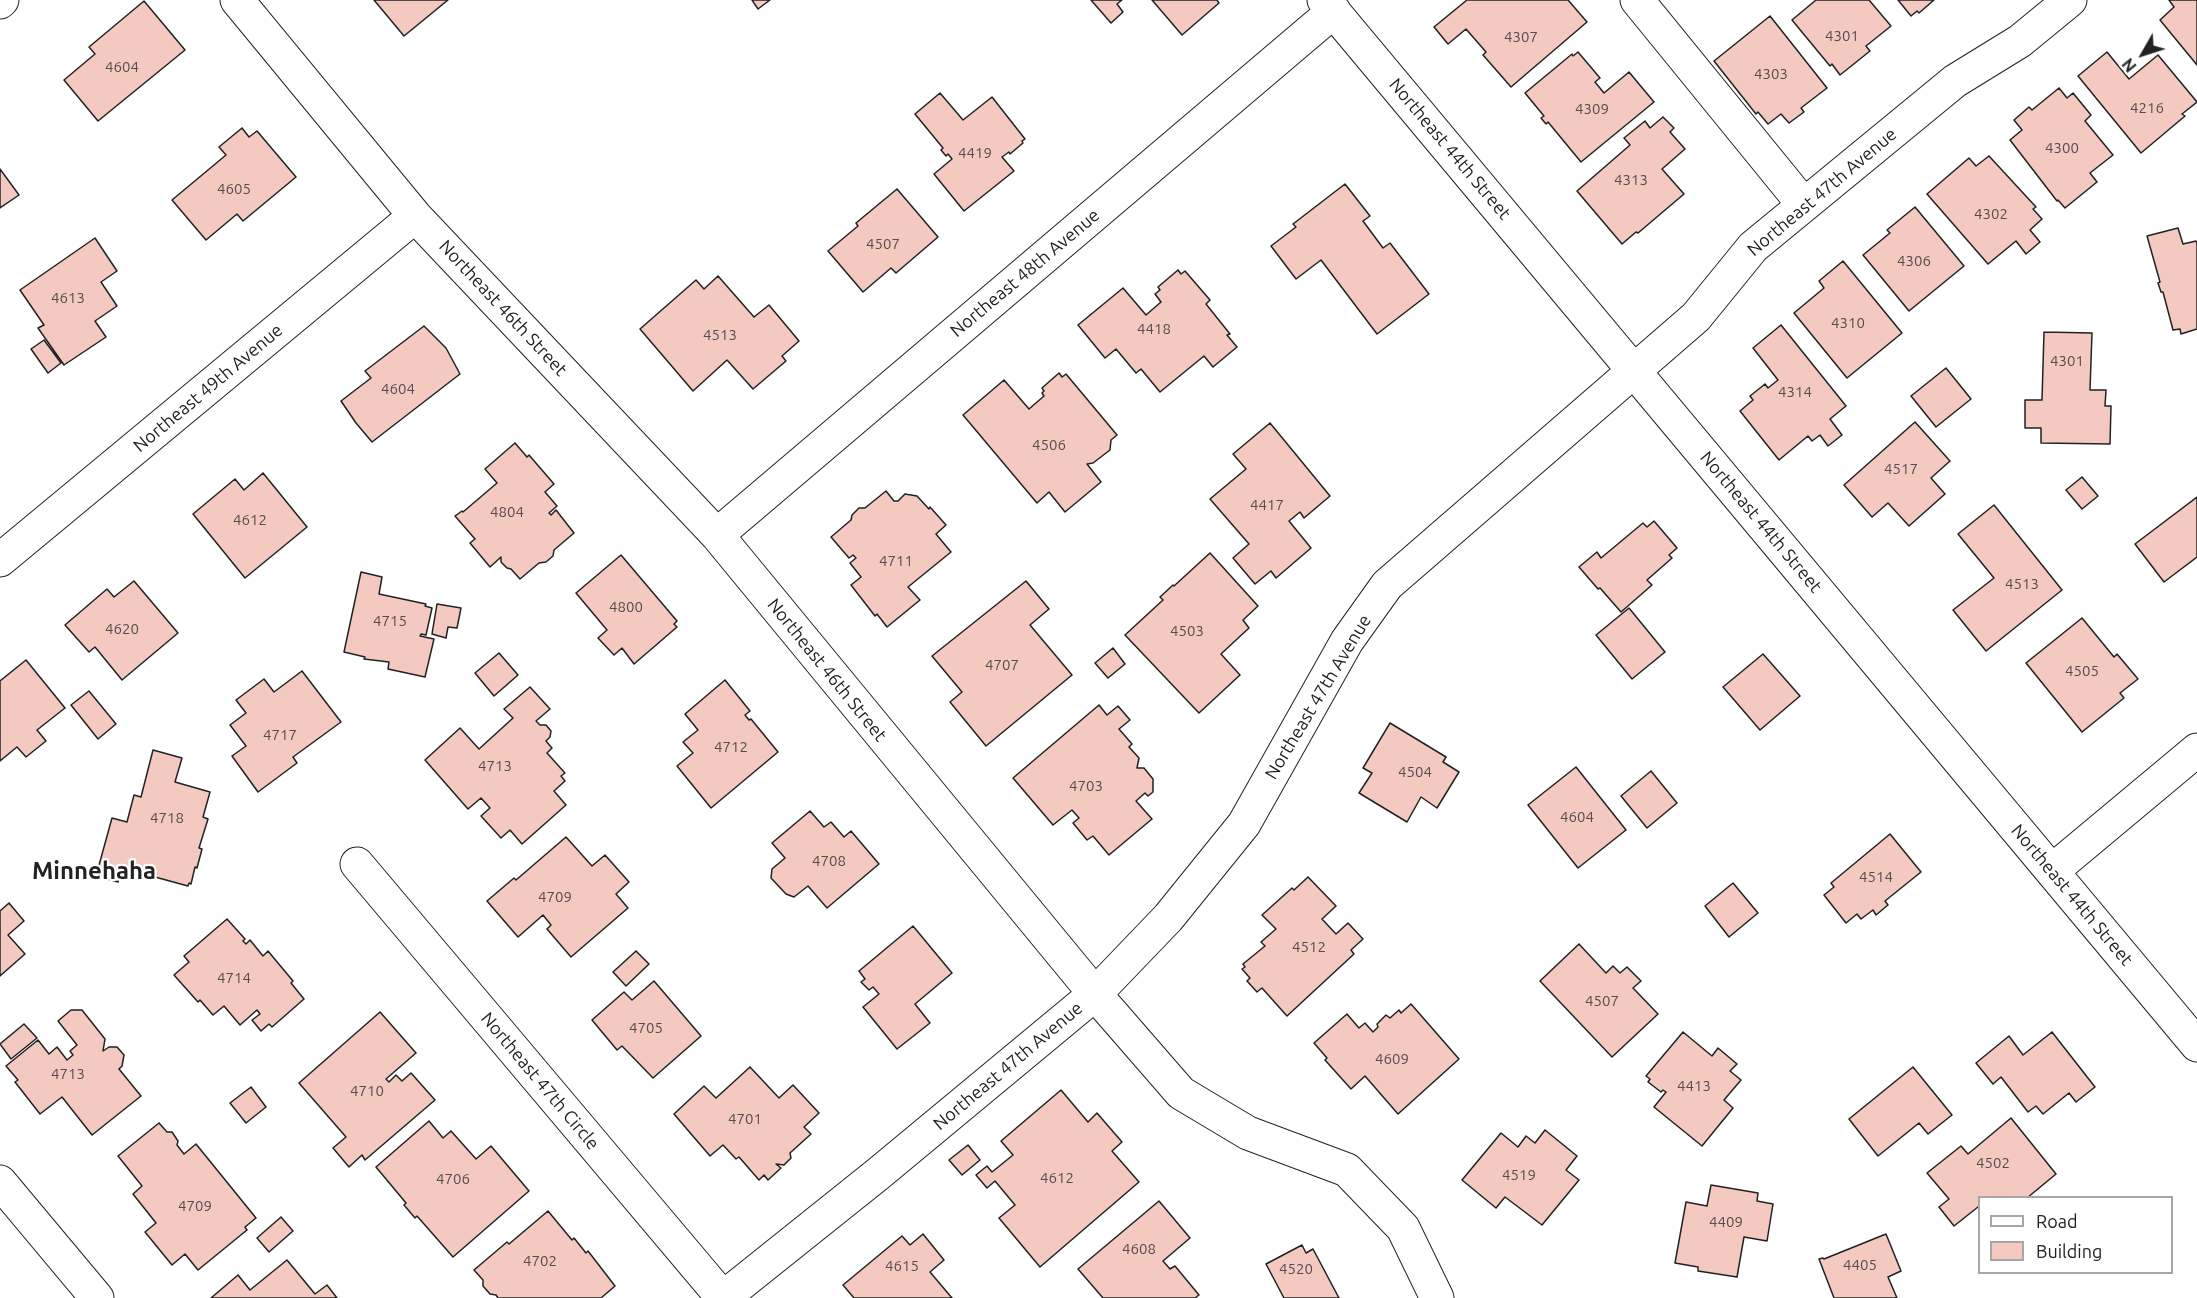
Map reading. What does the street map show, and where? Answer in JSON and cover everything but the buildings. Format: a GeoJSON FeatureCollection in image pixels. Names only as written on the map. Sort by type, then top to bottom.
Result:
{"type":"FeatureCollection","features":[{"type":"Feature","properties":{"kind":"street","name":"Northeast 46th Street"},"geometry":{"type":"LineString","coordinates":[[237,0],[415,216],[717,535],[1095,994],[1181,1093],[1248,1133],[1347,1170],[1403,1228],[1437,1298]]}},
{"type":"Feature","properties":{"kind":"street"},"geometry":{"type":"LineString","coordinates":[[1637,0],[1804,205]]}},
{"type":"Feature","properties":{"kind":"street","name":"Northeast 47th Avenue"},"geometry":{"type":"LineString","coordinates":[[723,1298],[878,1174],[1095,994],[1168,918],[1244,824],[1347,640],[1388,585],[1696,317],[1753,247],[1955,81],[2020,41],[2070,0]]}},
{"type":"Feature","properties":{"kind":"street","name":"Northeast 44th Street"},"geometry":{"type":"LineString","coordinates":[[1329,5],[2197,1045]]}},
{"type":"Feature","properties":{"kind":"street","name":"Northeast 48th Avenue"},"geometry":{"type":"LineString","coordinates":[[717,535],[1329,5]]}},
{"type":"Feature","properties":{"kind":"street","name":"Northeast 49th Avenue"},"geometry":{"type":"LineString","coordinates":[[0,560],[415,216]]}},
{"type":"Feature","properties":{"kind":"street"},"geometry":{"type":"LineString","coordinates":[[2052,871],[2197,750]]}},
{"type":"Feature","properties":{"kind":"street","name":"Northeast 47th Circle"},"geometry":{"type":"LineString","coordinates":[[357,864],[723,1298]]}},
{"type":"Feature","properties":{"kind":"street"},"geometry":{"type":"LineString","coordinates":[[0,1182],[97,1298]]}},
{"type":"Feature","properties":{"kind":"district","name":"Minnehaha"},"geometry":{"type":"Point","coordinates":[94,871]}}]}
